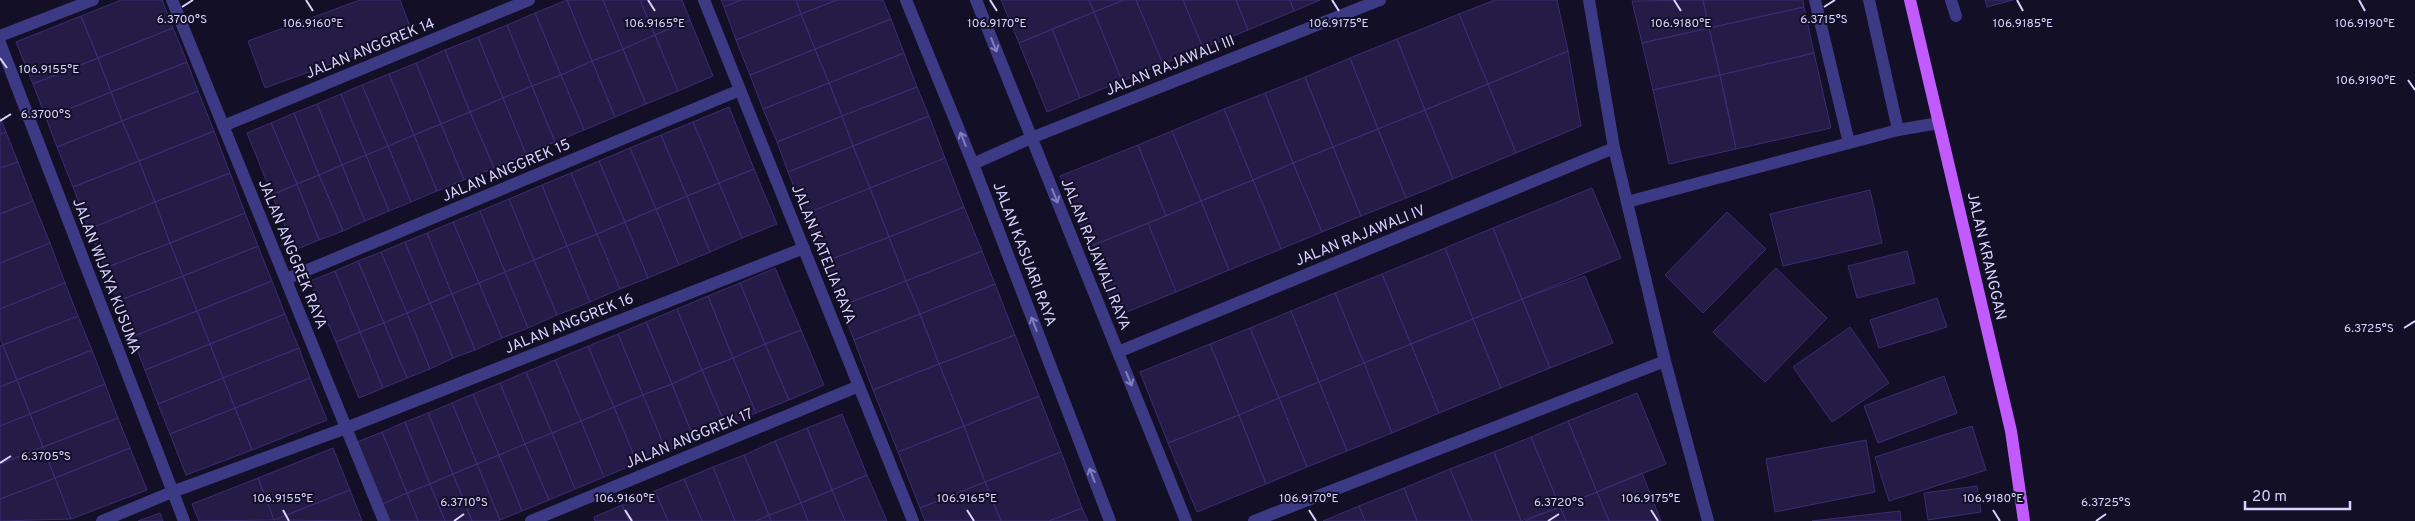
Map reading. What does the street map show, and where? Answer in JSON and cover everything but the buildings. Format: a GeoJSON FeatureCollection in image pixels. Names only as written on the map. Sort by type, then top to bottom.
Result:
{"type":"FeatureCollection","features":[{"type":"Feature","properties":{"kind":"main road","name":"JALAN KRANGGAN"},"geometry":{"type":"LineString","coordinates":[[1910,0],[2011,432],[2024,521]]}},
{"type":"Feature","properties":{"kind":"street"},"geometry":{"type":"LineString","coordinates":[[0,36],[93,0]]}},
{"type":"Feature","properties":{"kind":"street","name":"JALAN ANGGREK RAYA"},"geometry":{"type":"LineString","coordinates":[[172,0],[384,521]]}},
{"type":"Feature","properties":{"kind":"street","name":"JALAN ANGGREK 14"},"geometry":{"type":"LineString","coordinates":[[223,126],[528,0]]}},
{"type":"Feature","properties":{"kind":"street","name":"JALAN KATELIA RAYA"},"geometry":{"type":"LineString","coordinates":[[704,0],[913,521]]}},
{"type":"Feature","properties":{"kind":"street","name":"JALAN KASUARI RAYA"},"geometry":{"type":"LineString","coordinates":[[906,0],[973,164],[1110,521]]}},
{"type":"Feature","properties":{"kind":"street","name":"JALAN RAJAWALI RAYA"},"geometry":{"type":"LineString","coordinates":[[976,0],[1186,521]]}},
{"type":"Feature","properties":{"kind":"street","name":"JALAN RAJAWALI III"},"geometry":{"type":"LineString","coordinates":[[973,164],[1031,138],[1380,0]]}},
{"type":"Feature","properties":{"kind":"street"},"geometry":{"type":"LineString","coordinates":[[1589,0],[1614,148],[1664,361],[1708,521]]}},
{"type":"Feature","properties":{"kind":"street"},"geometry":{"type":"LineString","coordinates":[[1816,0],[1849,143]]}},
{"type":"Feature","properties":{"kind":"street"},"geometry":{"type":"LineString","coordinates":[[1869,0],[1898,130]]}},
{"type":"Feature","properties":{"kind":"street"},"geometry":{"type":"LineString","coordinates":[[1951,0],[1956,16]]}},
{"type":"Feature","properties":{"kind":"street","name":"JALAN WIJAYA KUSUMA"},"geometry":{"type":"LineString","coordinates":[[0,43],[184,521]]}},
{"type":"Feature","properties":{"kind":"street","name":"JALAN ANGGREK 15"},"geometry":{"type":"LineString","coordinates":[[286,279],[740,90]]}},
{"type":"Feature","properties":{"kind":"street"},"geometry":{"type":"LineString","coordinates":[[1627,202],[1898,130],[1939,123]]}},
{"type":"Feature","properties":{"kind":"street","name":"JALAN RAJAWALI IV"},"geometry":{"type":"LineString","coordinates":[[1118,352],[1614,148]]}},
{"type":"Feature","properties":{"kind":"street","name":"JALAN ANGGREK 16"},"geometry":{"type":"LineString","coordinates":[[102,521],[172,492],[346,428],[804,248]]}},
{"type":"Feature","properties":{"kind":"street"},"geometry":{"type":"LineString","coordinates":[[1254,521],[1664,361]]}},
{"type":"Feature","properties":{"kind":"street","name":"JALAN ANGGREK 17"},"geometry":{"type":"LineString","coordinates":[[531,521],[859,386]]}}]}
